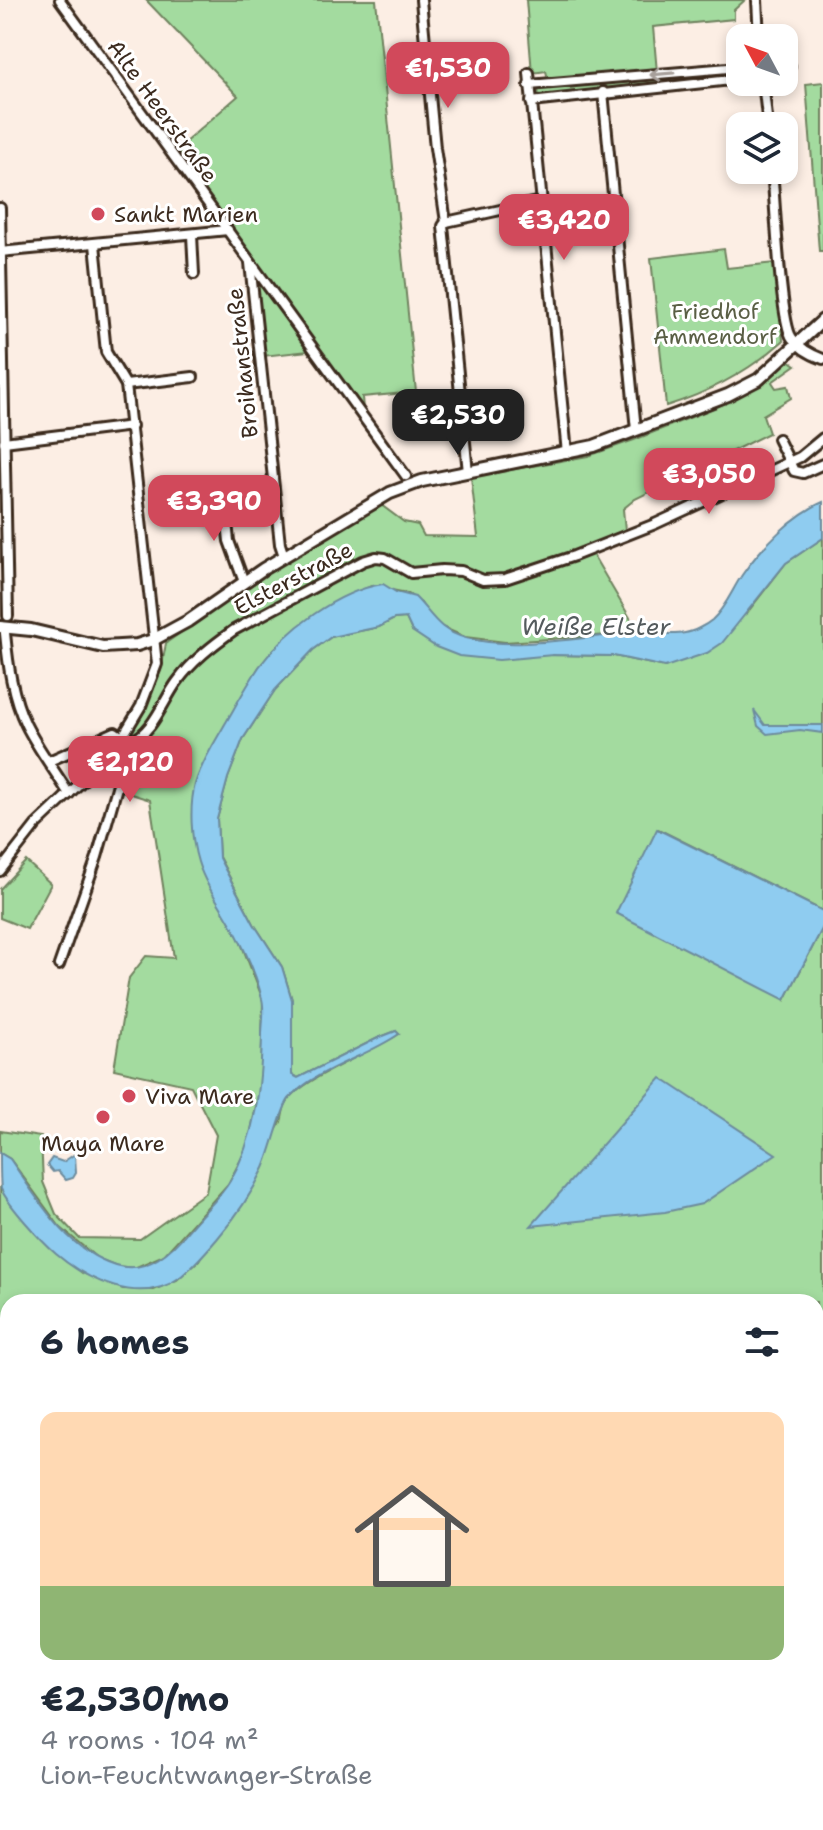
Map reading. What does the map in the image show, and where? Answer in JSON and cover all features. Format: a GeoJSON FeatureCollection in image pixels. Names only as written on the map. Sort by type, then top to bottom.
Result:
{"type":"FeatureCollection","features":[{"type":"Feature","properties":{"kind":"street","name":"Alte Heerstraße"},"geometry":{"type":"LineString","coordinates":[[60,0],[406,476]]}},
{"type":"Feature","properties":{"kind":"street"},"geometry":{"type":"LineString","coordinates":[[421,0],[435,148],[446,222],[443,226],[468,472]]}},
{"type":"Feature","properties":{"kind":"street"},"geometry":{"type":"LineString","coordinates":[[757,0],[758,24]]}},
{"type":"Feature","properties":{"kind":"street"},"geometry":{"type":"LineString","coordinates":[[529,85],[726,68]]}},
{"type":"Feature","properties":{"kind":"street"},"geometry":{"type":"LineString","coordinates":[[529,73],[567,453]]}},
{"type":"Feature","properties":{"kind":"street"},"geometry":{"type":"LineString","coordinates":[[531,102],[726,80]]}},
{"type":"Feature","properties":{"kind":"street"},"geometry":{"type":"LineString","coordinates":[[603,92],[636,430]]}},
{"type":"Feature","properties":{"kind":"street"},"geometry":{"type":"LineString","coordinates":[[773,184],[790,336],[810,354],[823,359]]}},
{"type":"Feature","properties":{"kind":"street"},"geometry":{"type":"LineString","coordinates":[[446,222],[541,201]]}},
{"type":"Feature","properties":{"kind":"street"},"geometry":{"type":"LineString","coordinates":[[0,208],[8,616]]}},
{"type":"Feature","properties":{"kind":"street"},"geometry":{"type":"LineString","coordinates":[[1,252],[228,230]]}},
{"type":"Feature","properties":{"kind":"street"},"geometry":{"type":"LineString","coordinates":[[192,235],[194,274]]}},
{"type":"Feature","properties":{"kind":"street"},"geometry":{"type":"LineString","coordinates":[[59,965],[97,857],[127,739],[157,664],[126,385],[106,352],[95,244]]}},
{"type":"Feature","properties":{"kind":"street","name":"Broihanstraße"},"geometry":{"type":"LineString","coordinates":[[250,261],[280,544],[284,556]]}},
{"type":"Feature","properties":{"kind":"street"},"geometry":{"type":"LineString","coordinates":[[69,794],[20,710],[9,670],[3,630],[31,630],[103,647],[137,645],[153,640],[390,493],[422,481],[567,453],[636,430],[745,387],[759,379],[823,320]]}},
{"type":"Feature","properties":{"kind":"street"},"geometry":{"type":"LineString","coordinates":[[126,385],[193,377]]}},
{"type":"Feature","properties":{"kind":"street"},"geometry":{"type":"LineString","coordinates":[[4,442],[132,426]]}},
{"type":"Feature","properties":{"kind":"street","name":"Elsterstraße"},"geometry":{"type":"LineString","coordinates":[[127,739],[144,733],[178,680],[215,643],[363,561],[385,558],[411,573],[452,571],[483,580],[505,579],[655,524],[800,457],[823,438]]}},
{"type":"Feature","properties":{"kind":"street"},"geometry":{"type":"LineString","coordinates":[[778,439],[794,471],[803,473],[823,464]]}},
{"type":"Feature","properties":{"kind":"street"},"geometry":{"type":"LineString","coordinates":[[202,487],[223,484],[229,541],[244,582]]}},
{"type":"Feature","properties":{"kind":"street"},"geometry":{"type":"LineString","coordinates":[[49,761],[111,733],[127,739]]}},
{"type":"Feature","properties":{"kind":"street"},"geometry":{"type":"LineString","coordinates":[[0,871],[36,825],[127,739]]}},
{"type":"Feature","properties":{"kind":"green space"},"geometry":{"type":"Polygon","coordinates":[[[146,0],[376,0],[416,392],[362,397],[363,409],[175,151],[238,96],[146,0]]]}},
{"type":"Feature","properties":{"kind":"green space"},"geometry":{"type":"Polygon","coordinates":[[[526,0],[745,0],[734,10],[734,19],[653,27],[657,72],[548,79],[546,71],[532,73],[526,0]]]}},
{"type":"Feature","properties":{"kind":"green space"},"geometry":{"type":"Polygon","coordinates":[[[726,70],[726,79],[539,99],[538,85],[726,70]]]}},
{"type":"Feature","properties":{"kind":"green space"},"geometry":{"type":"Polygon","coordinates":[[[823,82],[823,251],[819,251],[806,84],[823,82]]]}},
{"type":"Feature","properties":{"kind":"green space","name":"Friedhof Ammendorf"},"geometry":{"type":"Polygon","coordinates":[[[724,249],[727,268],[775,263],[783,341],[728,380],[666,406],[651,258],[724,249]]]}},
{"type":"Feature","properties":{"kind":"green space"},"geometry":{"type":"Polygon","coordinates":[[[257,280],[309,351],[263,356],[257,280]]]}},
{"type":"Feature","properties":{"kind":"green space"},"geometry":{"type":"Polygon","coordinates":[[[786,358],[796,365],[772,382],[776,388],[788,386],[791,398],[763,415],[769,433],[635,499],[623,509],[625,530],[612,535],[593,555],[639,633],[505,642],[465,637],[442,627],[429,616],[421,603],[407,593],[371,586],[305,622],[259,667],[213,746],[216,897],[239,938],[263,1000],[261,1081],[248,1146],[228,1184],[164,1255],[134,1268],[117,1266],[97,1258],[60,1227],[10,1159],[0,1153],[0,1131],[41,1137],[43,1182],[56,1214],[79,1238],[140,1239],[206,1192],[216,1135],[191,1086],[114,1069],[129,978],[146,956],[174,958],[150,800],[122,791],[129,785],[140,745],[131,734],[161,671],[166,643],[262,576],[381,505],[404,522],[418,525],[424,536],[478,537],[471,477],[588,456],[634,440],[719,406],[747,391],[786,358]]]}},
{"type":"Feature","properties":{"kind":"green space"},"geometry":{"type":"Polygon","coordinates":[[[823,538],[823,911],[658,829],[785,1000],[823,927],[823,1294],[0,1294],[0,1188],[39,1237],[82,1273],[123,1289],[154,1290],[177,1280],[199,1260],[281,1122],[285,1106],[293,1095],[320,1076],[399,1034],[396,1031],[378,1038],[298,1078],[291,1075],[292,1000],[282,967],[254,924],[219,857],[217,819],[243,739],[275,690],[313,650],[331,637],[406,618],[412,631],[419,634],[553,655],[614,656],[665,667],[747,613],[786,563],[823,538]]]}},
{"type":"Feature","properties":{"kind":"green space"},"geometry":{"type":"Polygon","coordinates":[[[26,861],[51,884],[27,929],[0,918],[0,889],[26,861]]]}},
{"type":"Feature","properties":{"kind":"water"},"geometry":{"type":"Polygon","coordinates":[[[823,502],[823,538],[786,563],[722,643],[707,653],[665,667],[614,656],[553,655],[499,660],[459,656],[436,647],[412,631],[406,618],[331,637],[313,650],[275,690],[243,739],[217,819],[219,858],[254,924],[282,967],[292,1000],[292,1075],[298,1078],[378,1038],[396,1031],[399,1034],[313,1079],[289,1099],[264,1168],[249,1196],[217,1239],[179,1278],[148,1290],[115,1287],[69,1264],[34,1232],[1,1189],[0,1153],[10,1159],[42,1206],[67,1235],[98,1258],[127,1267],[148,1264],[176,1244],[221,1193],[239,1164],[251,1129],[258,1092],[263,1003],[245,951],[198,862],[191,813],[195,784],[204,761],[259,667],[283,639],[331,604],[383,584],[396,592],[415,597],[448,631],[486,642],[550,642],[636,633],[688,632],[717,615],[750,564],[778,533],[823,502]]]}},
{"type":"Feature","properties":{"kind":"water"},"geometry":{"type":"Polygon","coordinates":[[[754,710],[765,725],[823,725],[823,733],[800,730],[767,734],[758,726],[754,710]]]}},
{"type":"Feature","properties":{"kind":"water"},"geometry":{"type":"Polygon","coordinates":[[[657,829],[823,911],[823,927],[785,1000],[616,913],[657,829]]]}},
{"type":"Feature","properties":{"kind":"water"},"geometry":{"type":"Polygon","coordinates":[[[661,1078],[776,1154],[702,1204],[665,1212],[531,1226],[661,1078]]]}},
{"type":"Feature","properties":{"kind":"water"},"geometry":{"type":"Polygon","coordinates":[[[75,1154],[76,1173],[73,1178],[66,1180],[47,1165],[52,1158],[63,1162],[75,1154]]]}},
{"type":"Feature","properties":{"kind":"place","name":"Sankt Marien"},"geometry":{"type":"Point","coordinates":[98,214]}},
{"type":"Feature","properties":{"kind":"place","name":"Viva Mare"},"geometry":{"type":"Point","coordinates":[129,1096]}},
{"type":"Feature","properties":{"kind":"place","name":"Maya Mare"},"geometry":{"type":"Point","coordinates":[103,1117]}},
{"type":"Feature","properties":{"kind":"water label","name":"Weiße Elster"},"geometry":{"type":"Point","coordinates":[596,627]}}]}
